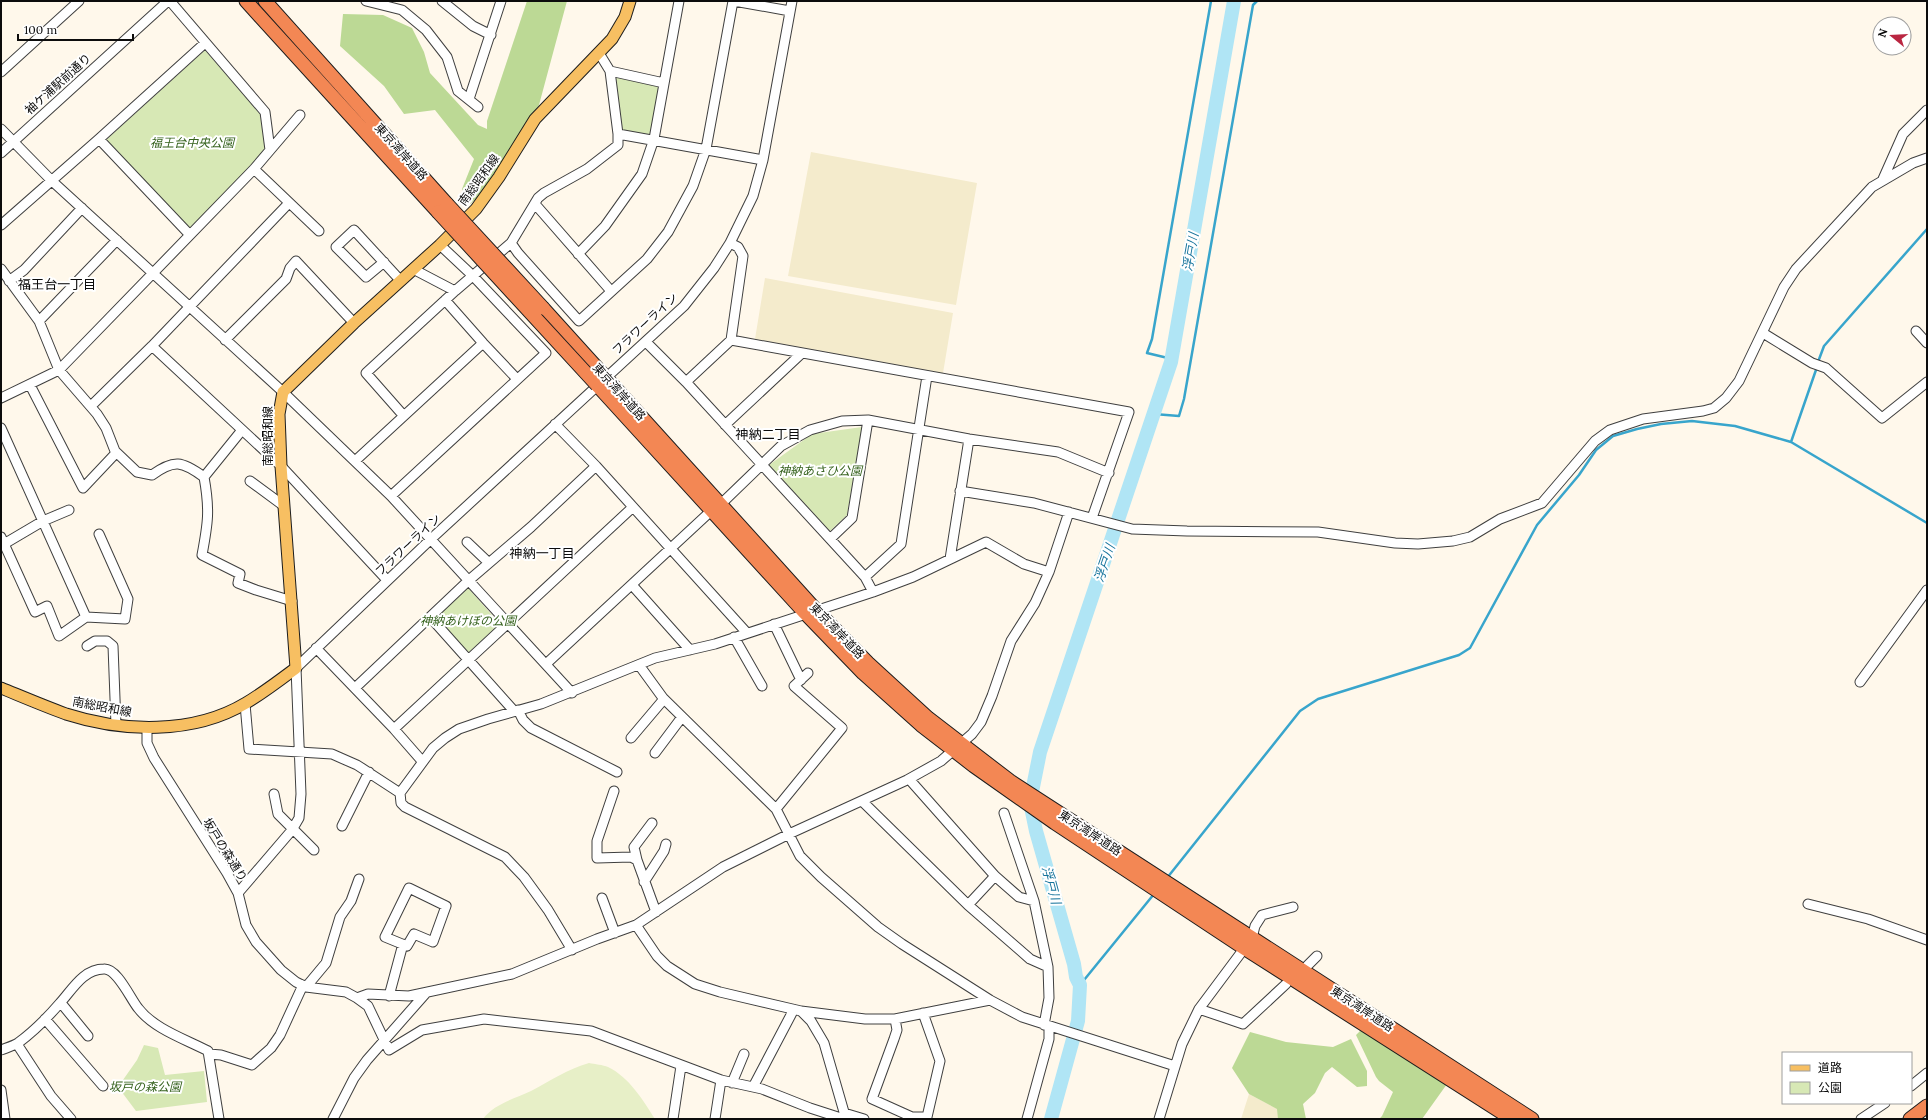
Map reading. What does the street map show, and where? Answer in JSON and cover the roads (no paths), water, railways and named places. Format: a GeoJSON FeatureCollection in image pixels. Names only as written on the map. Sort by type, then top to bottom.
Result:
{"type":"FeatureCollection","features":[{"type":"Feature","properties":{"kind":"highway","name":"東京湾岸道路"},"geometry":{"type":"LineString","coordinates":[[246,1],[443,208],[810,612],[928,718],[958,748],[1010,781],[1248,943],[1512,1119]]}},
{"type":"Feature","properties":{"kind":"highway","name":"東京湾岸道路"},"geometry":{"type":"LineString","coordinates":[[265,1],[443,208]]}},
{"type":"Feature","properties":{"kind":"highway","name":"東京湾岸道路"},"geometry":{"type":"LineString","coordinates":[[1248,943],[1532,1119]]}},
{"type":"Feature","properties":{"kind":"highway"},"geometry":{"type":"LineString","coordinates":[[1911,1119],[1927,1106]]}},
{"type":"Feature","properties":{"kind":"highway"},"geometry":{"type":"LineString","coordinates":[[1911,1119],[1927,1111]]}},
{"type":"Feature","properties":{"kind":"highway"},"geometry":{"type":"LineString","coordinates":[[1917,1119],[1927,1111]]}},
{"type":"Feature","properties":{"kind":"main road","name":"南総昭和線"},"geometry":{"type":"LineString","coordinates":[[1,688],[67,714],[116,726],[147,727],[198,722],[245,704],[296,668],[281,466],[279,414],[283,392],[354,323],[440,245],[476,209],[534,119],[612,40],[625,17],[630,1]]}},
{"type":"Feature","properties":{"kind":"street"},"geometry":{"type":"LineString","coordinates":[[1,72],[79,1]]}},
{"type":"Feature","properties":{"kind":"street"},"geometry":{"type":"LineString","coordinates":[[169,1],[265,112],[270,150]]}},
{"type":"Feature","properties":{"kind":"street","name":"袖ケ浦駅前通り"},"geometry":{"type":"LineString","coordinates":[[1,153],[169,1]]}},
{"type":"Feature","properties":{"kind":"street"},"geometry":{"type":"LineString","coordinates":[[366,1],[377,2],[402,10],[426,30],[447,57],[458,90],[478,107]]}},
{"type":"Feature","properties":{"kind":"street"},"geometry":{"type":"LineString","coordinates":[[442,1],[473,26],[491,35]]}},
{"type":"Feature","properties":{"kind":"street"},"geometry":{"type":"LineString","coordinates":[[469,99],[501,1]]}},
{"type":"Feature","properties":{"kind":"street"},"geometry":{"type":"LineString","coordinates":[[578,254],[605,226],[630,193],[642,174],[654,139],[679,1]]}},
{"type":"Feature","properties":{"kind":"street"},"geometry":{"type":"LineString","coordinates":[[511,243],[518,253],[579,321],[647,258],[668,232],[693,186],[706,149],[734,1],[790,11]]}},
{"type":"Feature","properties":{"kind":"street","name":"フラワーライン"},"geometry":{"type":"LineString","coordinates":[[296,668],[387,580],[601,381],[646,342],[695,294],[730,243],[753,196],[762,160],[792,1]]}},
{"type":"Feature","properties":{"kind":"street"},"geometry":{"type":"LineString","coordinates":[[1,225],[205,43]]}},
{"type":"Feature","properties":{"kind":"street"},"geometry":{"type":"LineString","coordinates":[[404,415],[366,373],[455,291],[511,243],[535,204],[544,193],[588,169],[618,145],[610,71],[599,53]]}},
{"type":"Feature","properties":{"kind":"street"},"geometry":{"type":"LineString","coordinates":[[610,71],[664,83]]}},
{"type":"Feature","properties":{"kind":"street"},"geometry":{"type":"LineString","coordinates":[[1882,179],[1903,134],[1927,110]]}},
{"type":"Feature","properties":{"kind":"street"},"geometry":{"type":"LineString","coordinates":[[1,398],[59,370],[189,234],[254,169],[300,115]]}},
{"type":"Feature","properties":{"kind":"street"},"geometry":{"type":"LineString","coordinates":[[1,129],[52,181],[283,392],[391,496],[572,693]]}},
{"type":"Feature","properties":{"kind":"street"},"geometry":{"type":"LineString","coordinates":[[618,134],[654,139],[762,160]]}},
{"type":"Feature","properties":{"kind":"street"},"geometry":{"type":"LineString","coordinates":[[99,139],[189,234]]}},
{"type":"Feature","properties":{"kind":"street"},"geometry":{"type":"LineString","coordinates":[[960,491],[1034,503],[1132,529],[1318,532],[1395,543],[1418,544],[1453,541],[1470,537],[1500,519],[1542,503],[1595,441],[1610,430],[1643,419],[1703,412],[1714,408],[1726,398],[1739,382],[1784,287],[1796,269],[1857,201],[1872,187],[1882,179],[1927,158]]}},
{"type":"Feature","properties":{"kind":"street"},"geometry":{"type":"LineString","coordinates":[[254,169],[319,231]]}},
{"type":"Feature","properties":{"kind":"street"},"geometry":{"type":"LineString","coordinates":[[91,406],[152,346],[289,203]]}},
{"type":"Feature","properties":{"kind":"street"},"geometry":{"type":"LineString","coordinates":[[535,204],[611,291]]}},
{"type":"Feature","properties":{"kind":"street"},"geometry":{"type":"LineString","coordinates":[[9,281],[24,270],[82,208]]}},
{"type":"Feature","properties":{"kind":"street"},"geometry":{"type":"LineString","coordinates":[[384,262],[366,277],[336,247],[354,230],[384,262],[400,280]]}},
{"type":"Feature","properties":{"kind":"street"},"geometry":{"type":"LineString","coordinates":[[39,321],[117,240]]}},
{"type":"Feature","properties":{"kind":"street"},"geometry":{"type":"LineString","coordinates":[[686,382],[731,340],[743,256],[738,247],[730,243]]}},
{"type":"Feature","properties":{"kind":"street"},"geometry":{"type":"LineString","coordinates":[[391,496],[546,353],[473,276],[440,245]]}},
{"type":"Feature","properties":{"kind":"street"},"geometry":{"type":"LineString","coordinates":[[225,340],[286,279],[290,268],[296,261],[354,323]]}},
{"type":"Feature","properties":{"kind":"street"},"geometry":{"type":"LineString","coordinates":[[1,269],[39,321],[59,370],[91,406],[106,428],[116,453],[137,472],[152,475],[164,467],[176,463],[187,466],[204,477],[209,520],[202,555],[240,574],[238,583],[292,601]]}},
{"type":"Feature","properties":{"kind":"street"},"geometry":{"type":"LineString","coordinates":[[413,269],[455,291]]}},
{"type":"Feature","properties":{"kind":"street"},"geometry":{"type":"LineString","coordinates":[[445,300],[517,379]]}},
{"type":"Feature","properties":{"kind":"street"},"geometry":{"type":"LineString","coordinates":[[1916,330],[1927,343]]}},
{"type":"Feature","properties":{"kind":"street"},"geometry":{"type":"LineString","coordinates":[[1763,333],[1812,363],[1822,366],[1882,418],[1927,382]]}},
{"type":"Feature","properties":{"kind":"street"},"geometry":{"type":"LineString","coordinates":[[731,340],[1129,412],[1095,519]]}},
{"type":"Feature","properties":{"kind":"street"},"geometry":{"type":"LineString","coordinates":[[646,342],[686,382],[865,577],[873,592]]}},
{"type":"Feature","properties":{"kind":"street"},"geometry":{"type":"LineString","coordinates":[[354,461],[483,343]]}},
{"type":"Feature","properties":{"kind":"street"},"geometry":{"type":"LineString","coordinates":[[152,346],[281,466],[387,580]]}},
{"type":"Feature","properties":{"kind":"street"},"geometry":{"type":"LineString","coordinates":[[725,425],[802,353]]}},
{"type":"Feature","properties":{"kind":"street"},"geometry":{"type":"LineString","coordinates":[[865,577],[902,544],[927,376]]}},
{"type":"Feature","properties":{"kind":"street"},"geometry":{"type":"LineString","coordinates":[[30,385],[82,488],[116,453]]}},
{"type":"Feature","properties":{"kind":"street"},"geometry":{"type":"LineString","coordinates":[[546,664],[672,549],[781,446],[810,430],[842,421],[868,420],[969,439],[1058,452],[1109,473]]}},
{"type":"Feature","properties":{"kind":"street"},"geometry":{"type":"LineString","coordinates":[[830,539],[852,518],[868,420]]}},
{"type":"Feature","properties":{"kind":"street"},"geometry":{"type":"LineString","coordinates":[[555,424],[633,506],[747,633]]}},
{"type":"Feature","properties":{"kind":"street"},"geometry":{"type":"LineString","coordinates":[[1,428],[86,616]]}},
{"type":"Feature","properties":{"kind":"street"},"geometry":{"type":"LineString","coordinates":[[204,477],[242,430]]}},
{"type":"Feature","properties":{"kind":"street"},"geometry":{"type":"LineString","coordinates":[[950,560],[969,439]]}},
{"type":"Feature","properties":{"kind":"street"},"geometry":{"type":"LineString","coordinates":[[355,688],[431,618],[468,581],[596,466]]}},
{"type":"Feature","properties":{"kind":"street"},"geometry":{"type":"LineString","coordinates":[[250,481],[284,506]]}},
{"type":"Feature","properties":{"kind":"street"},"geometry":{"type":"LineString","coordinates":[[394,729],[633,506]]}},
{"type":"Feature","properties":{"kind":"street"},"geometry":{"type":"LineString","coordinates":[[69,510],[2,541],[35,612],[47,606],[59,636],[86,616],[125,619],[128,599],[99,534]]}},
{"type":"Feature","properties":{"kind":"street"},"geometry":{"type":"LineString","coordinates":[[358,998],[368,994],[409,996],[512,974],[615,932],[636,925],[723,867],[789,834],[909,779],[941,761],[958,748],[981,722],[992,696],[1011,641],[1035,603],[1049,572],[1069,512]]}},
{"type":"Feature","properties":{"kind":"street"},"geometry":{"type":"LineString","coordinates":[[467,542],[489,563]]}},
{"type":"Feature","properties":{"kind":"street"},"geometry":{"type":"LineString","coordinates":[[400,793],[422,761],[438,743],[458,729],[541,704],[670,654],[690,650],[734,637],[873,592],[913,577],[986,542],[1024,564],[1049,572]]}},
{"type":"Feature","properties":{"kind":"street"},"geometry":{"type":"LineString","coordinates":[[632,585],[690,650]]}},
{"type":"Feature","properties":{"kind":"street"},"geometry":{"type":"LineString","coordinates":[[1860,682],[1927,590]]}},
{"type":"Feature","properties":{"kind":"street"},"geometry":{"type":"LineString","coordinates":[[431,618],[467,660],[531,728],[617,772]]}},
{"type":"Feature","properties":{"kind":"street"},"geometry":{"type":"LineString","coordinates":[[774,624],[801,680]]}},
{"type":"Feature","properties":{"kind":"street"},"geometry":{"type":"LineString","coordinates":[[734,637],[762,686]]}},
{"type":"Feature","properties":{"kind":"street"},"geometry":{"type":"LineString","coordinates":[[87,646],[95,641],[107,641],[113,646],[116,726]]}},
{"type":"Feature","properties":{"kind":"street"},"geometry":{"type":"LineString","coordinates":[[316,648],[394,729],[422,761]]}},
{"type":"Feature","properties":{"kind":"street"},"geometry":{"type":"LineString","coordinates":[[639,665],[664,699],[776,809],[800,856],[821,877],[878,927],[990,1000],[1022,1017],[1046,1026],[1175,1066]]}},
{"type":"Feature","properties":{"kind":"street"},"geometry":{"type":"LineString","coordinates":[[238,893],[292,830],[299,818],[300,753],[296,668]]}},
{"type":"Feature","properties":{"kind":"street"},"geometry":{"type":"LineString","coordinates":[[776,809],[842,728],[794,686],[808,673]]}},
{"type":"Feature","properties":{"kind":"street"},"geometry":{"type":"LineString","coordinates":[[631,738],[664,699]]}},
{"type":"Feature","properties":{"kind":"street"},"geometry":{"type":"LineString","coordinates":[[245,704],[249,749],[332,754],[344,758],[369,772],[400,793],[402,803],[405,807],[468,840],[505,857],[516,868],[548,910],[572,950]]}},
{"type":"Feature","properties":{"kind":"street"},"geometry":{"type":"LineString","coordinates":[[655,753],[682,717]]}},
{"type":"Feature","properties":{"kind":"street","name":"坂戸の森通り"},"geometry":{"type":"LineString","coordinates":[[147,727],[147,743],[154,758],[227,873],[238,893],[246,925],[256,942],[281,970],[305,986],[346,992],[358,998],[368,1006],[383,1040]]}},
{"type":"Feature","properties":{"kind":"street"},"geometry":{"type":"LineString","coordinates":[[342,826],[369,772]]}},
{"type":"Feature","properties":{"kind":"street"},"geometry":{"type":"LineString","coordinates":[[909,779],[995,876],[1019,896],[1034,901]]}},
{"type":"Feature","properties":{"kind":"street"},"geometry":{"type":"LineString","coordinates":[[614,790],[597,841],[597,858],[631,857],[637,860]]}},
{"type":"Feature","properties":{"kind":"street"},"geometry":{"type":"LineString","coordinates":[[274,794],[278,814],[292,830],[314,850]]}},
{"type":"Feature","properties":{"kind":"street"},"geometry":{"type":"LineString","coordinates":[[862,801],[968,905],[1030,959],[1048,967]]}},
{"type":"Feature","properties":{"kind":"street"},"geometry":{"type":"LineString","coordinates":[[1004,813],[1034,901],[1048,967],[1049,998],[1046,1026],[1049,1039],[1027,1119]]}},
{"type":"Feature","properties":{"kind":"street"},"geometry":{"type":"LineString","coordinates":[[652,823],[634,847],[644,882],[656,912]]}},
{"type":"Feature","properties":{"kind":"street"},"geometry":{"type":"LineString","coordinates":[[644,882],[664,851],[666,844]]}},
{"type":"Feature","properties":{"kind":"street"},"geometry":{"type":"LineString","coordinates":[[968,905],[995,876]]}},
{"type":"Feature","properties":{"kind":"street"},"geometry":{"type":"LineString","coordinates":[[209,1054],[221,1055],[252,1065],[271,1048],[280,1035],[305,986],[326,963],[340,917],[351,901],[359,879]]}},
{"type":"Feature","properties":{"kind":"street"},"geometry":{"type":"LineString","coordinates":[[409,888],[446,906],[433,942],[414,934],[407,946],[403,944],[385,938],[409,888]]}},
{"type":"Feature","properties":{"kind":"street"},"geometry":{"type":"LineString","coordinates":[[602,898],[615,932]]}},
{"type":"Feature","properties":{"kind":"street"},"geometry":{"type":"LineString","coordinates":[[1808,904],[1868,919],[1927,940]]}},
{"type":"Feature","properties":{"kind":"street"},"geometry":{"type":"LineString","coordinates":[[1159,1119],[1182,1044],[1199,1008],[1248,943],[1262,914],[1293,907]]}},
{"type":"Feature","properties":{"kind":"street"},"geometry":{"type":"LineString","coordinates":[[636,925],[667,966],[695,984],[797,1011],[865,1019],[895,1019],[990,1000]]}},
{"type":"Feature","properties":{"kind":"street"},"geometry":{"type":"LineString","coordinates":[[389,996],[403,944]]}},
{"type":"Feature","properties":{"kind":"street"},"geometry":{"type":"LineString","coordinates":[[1307,966],[1317,956]]}},
{"type":"Feature","properties":{"kind":"street"},"geometry":{"type":"LineString","coordinates":[[1,1050],[17,1044],[45,1019],[61,1003],[79,980],[97,969],[109,969],[115,973],[146,1017],[168,1031],[208,1051],[219,1119]]}},
{"type":"Feature","properties":{"kind":"street"},"geometry":{"type":"LineString","coordinates":[[1199,1008],[1243,1024],[1286,984]]}},
{"type":"Feature","properties":{"kind":"street"},"geometry":{"type":"LineString","coordinates":[[333,1119],[354,1078],[383,1040],[426,993]]}},
{"type":"Feature","properties":{"kind":"street"},"geometry":{"type":"LineString","coordinates":[[61,1003],[88,1036]]}},
{"type":"Feature","properties":{"kind":"street"},"geometry":{"type":"LineString","coordinates":[[753,1087],[797,1011]]}},
{"type":"Feature","properties":{"kind":"street"},"geometry":{"type":"LineString","coordinates":[[797,1011],[811,1021],[824,1043],[845,1117]]}},
{"type":"Feature","properties":{"kind":"street"},"geometry":{"type":"LineString","coordinates":[[895,1019],[897,1030],[872,1099],[912,1117],[927,1117],[940,1062],[923,1013]]}},
{"type":"Feature","properties":{"kind":"street"},"geometry":{"type":"LineString","coordinates":[[45,1019],[103,1086]]}},
{"type":"Feature","properties":{"kind":"street"},"geometry":{"type":"LineString","coordinates":[[383,1040],[389,1050],[422,1030],[484,1019],[591,1031],[720,1080],[753,1087],[810,1108],[845,1117],[864,1119]]}},
{"type":"Feature","properties":{"kind":"street"},"geometry":{"type":"LineString","coordinates":[[17,1044],[51,1096],[71,1119]]}},
{"type":"Feature","properties":{"kind":"street"},"geometry":{"type":"LineString","coordinates":[[732,1083],[744,1054]]}},
{"type":"Feature","properties":{"kind":"street"},"geometry":{"type":"LineString","coordinates":[[673,1119],[682,1066]]}},
{"type":"Feature","properties":{"kind":"street"},"geometry":{"type":"LineString","coordinates":[[1912,1085],[1927,1073]]}},
{"type":"Feature","properties":{"kind":"street"},"geometry":{"type":"LineString","coordinates":[[714,1119],[720,1080]]}},
{"type":"Feature","properties":{"kind":"street"},"geometry":{"type":"LineString","coordinates":[[1,1090],[5,1119]]}},
{"type":"Feature","properties":{"kind":"street"},"geometry":{"type":"LineString","coordinates":[[1861,1119],[1884,1104]]}},
{"type":"Feature","properties":{"kind":"waterway"},"geometry":{"type":"LineString","coordinates":[[1172,359],[1147,353],[1152,339],[1211,1]]}},
{"type":"Feature","properties":{"kind":"waterway","name":"浮戸川"},"geometry":{"type":"LineString","coordinates":[[1051,1119],[1078,1021],[1080,985],[1076,977],[1074,964],[1036,831],[1030,802],[1040,752],[1171,362],[1234,1]]}},
{"type":"Feature","properties":{"kind":"waterway"},"geometry":{"type":"LineString","coordinates":[[1154,414],[1179,416],[1184,399],[1253,5],[1257,1]]}},
{"type":"Feature","properties":{"kind":"waterway"},"geometry":{"type":"LineString","coordinates":[[1818,362],[1824,346],[1927,229]]}},
{"type":"Feature","properties":{"kind":"waterway"},"geometry":{"type":"LineString","coordinates":[[1791,442],[1817,367]]}},
{"type":"Feature","properties":{"kind":"waterway"},"geometry":{"type":"LineString","coordinates":[[1167,878],[1300,711],[1318,699],[1459,655],[1470,648],[1537,525],[1579,475],[1596,450],[1613,436],[1661,424],[1692,421],[1735,426],[1791,442],[1927,523]]}},
{"type":"Feature","properties":{"kind":"waterway"},"geometry":{"type":"LineString","coordinates":[[1080,985],[1154,894]]}},
{"type":"Feature","properties":{"kind":"district","name":"福王台一丁目"},"geometry":{"type":"Point","coordinates":[57,284]}},
{"type":"Feature","properties":{"kind":"district","name":"神納二丁目"},"geometry":{"type":"Point","coordinates":[768,434]}},
{"type":"Feature","properties":{"kind":"district","name":"神納一丁目"},"geometry":{"type":"Point","coordinates":[542,553]}},
{"type":"Feature","properties":{"kind":"park label","name":"福王台中央公園"},"geometry":{"type":"Point","coordinates":[192,143]}},
{"type":"Feature","properties":{"kind":"park label","name":"神納あさひ公園"},"geometry":{"type":"Point","coordinates":[820,471]}},
{"type":"Feature","properties":{"kind":"park label","name":"神納あけぼの公園"},"geometry":{"type":"Point","coordinates":[468,621]}},
{"type":"Feature","properties":{"kind":"park label","name":"坂戸の森公園"},"geometry":{"type":"Point","coordinates":[145,1087]}}]}
